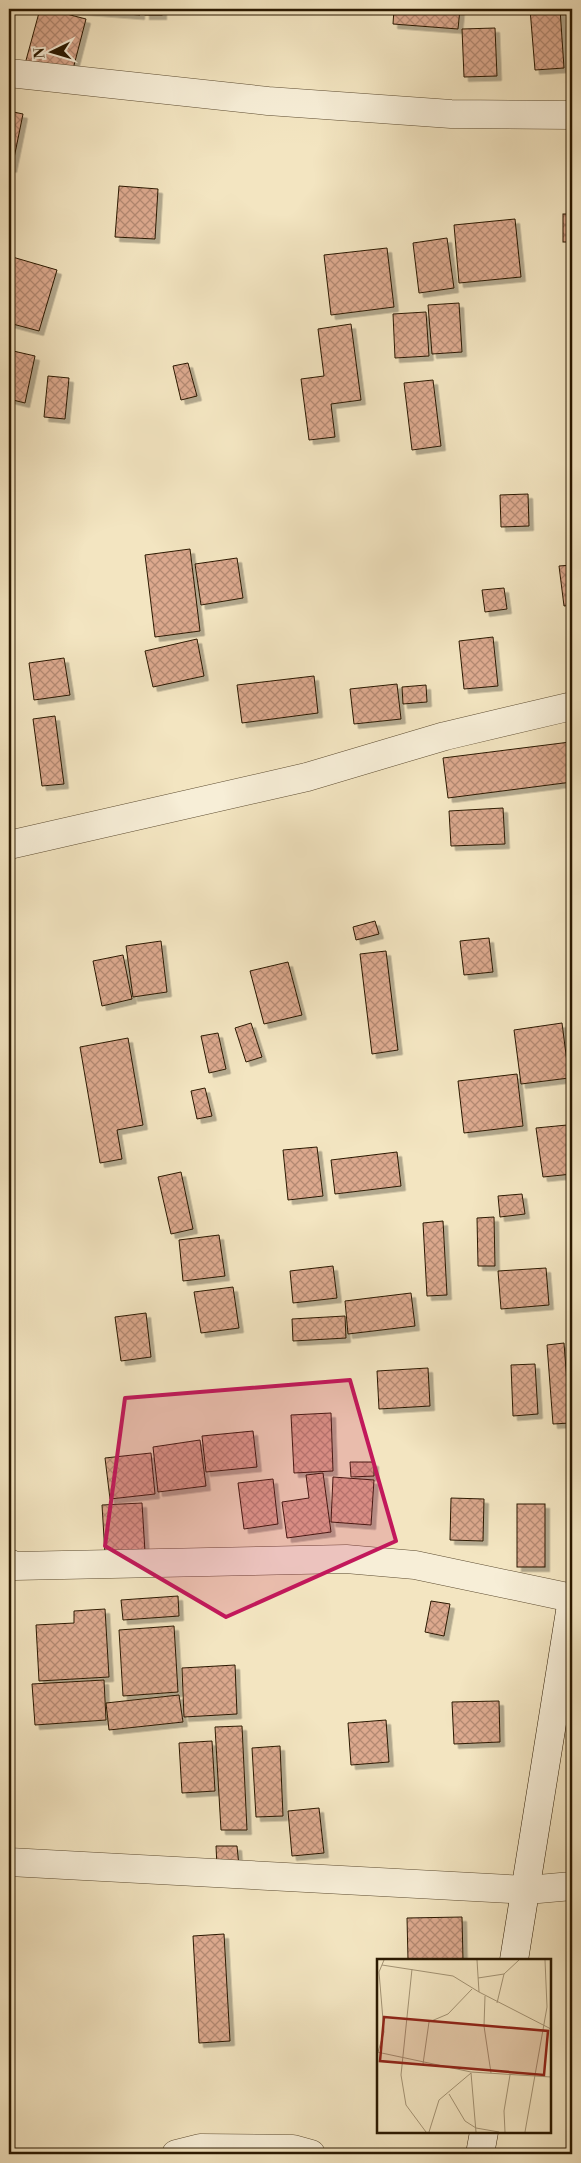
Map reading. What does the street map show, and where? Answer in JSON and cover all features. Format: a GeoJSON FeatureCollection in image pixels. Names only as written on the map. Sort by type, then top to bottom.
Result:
{"type":"FeatureCollection","features":[{"type":"Feature","properties":{"kind":"street"},"geometry":{"type":"LineString","coordinates":[[9,73],[278,101],[451,114],[572,115]]}},
{"type":"Feature","properties":{"kind":"street"},"geometry":{"type":"LineString","coordinates":[[9,845],[307,777],[445,736],[572,706]]}},
{"type":"Feature","properties":{"kind":"street"},"geometry":{"type":"LineString","coordinates":[[9,1563],[15,1566],[346,1559],[415,1565],[572,1599],[527,1890],[514,1959]]}},
{"type":"Feature","properties":{"kind":"street"},"geometry":{"type":"LineString","coordinates":[[9,1862],[527,1890],[572,1886]]}},
{"type":"Feature","properties":{"kind":"street"},"geometry":{"type":"LineString","coordinates":[[480,2154],[484,2133]]}},
{"type":"Feature","properties":{"kind":"street"},"geometry":{"type":"LineString","coordinates":[[176,2154],[200,2148],[293,2148],[311,2154]]}},
{"type":"Feature","properties":{"kind":"highlighted area"},"geometry":{"type":"Polygon","coordinates":[[[350,1380],[396,1541],[226,1617],[105,1546],[125,1398],[350,1380]]]}},
{"type":"Feature","properties":{"kind":"building"},"geometry":{"type":"Polygon","coordinates":[[[40,9],[86,19],[71,77],[25,64],[40,9]]]}},
{"type":"Feature","properties":{"kind":"building"},"geometry":{"type":"Polygon","coordinates":[[[62,9],[140,9],[140,15],[62,9]]]}},
{"type":"Feature","properties":{"kind":"building"},"geometry":{"type":"Polygon","coordinates":[[[145,9],[162,9],[162,15],[145,15],[145,9]]]}},
{"type":"Feature","properties":{"kind":"building"},"geometry":{"type":"Polygon","coordinates":[[[394,9],[460,9],[458,29],[393,24],[394,9]]]}},
{"type":"Feature","properties":{"kind":"building"},"geometry":{"type":"Polygon","coordinates":[[[530,9],[560,9],[564,68],[535,70],[530,9]]]}},
{"type":"Feature","properties":{"kind":"building"},"geometry":{"type":"Polygon","coordinates":[[[495,28],[497,76],[464,77],[462,29],[495,28]]]}},
{"type":"Feature","properties":{"kind":"building"},"geometry":{"type":"Polygon","coordinates":[[[9,111],[23,114],[12,168],[9,167],[9,111]]]}},
{"type":"Feature","properties":{"kind":"building"},"geometry":{"type":"Polygon","coordinates":[[[119,186],[158,189],[155,239],[115,237],[119,186]]]}},
{"type":"Feature","properties":{"kind":"building"},"geometry":{"type":"Polygon","coordinates":[[[563,214],[572,214],[572,242],[563,242],[563,214]]]}},
{"type":"Feature","properties":{"kind":"building"},"geometry":{"type":"Polygon","coordinates":[[[515,219],[521,277],[459,283],[454,225],[515,219]]]}},
{"type":"Feature","properties":{"kind":"building"},"geometry":{"type":"Polygon","coordinates":[[[447,238],[454,288],[419,293],[413,243],[447,238]]]}},
{"type":"Feature","properties":{"kind":"building"},"geometry":{"type":"Polygon","coordinates":[[[387,248],[394,307],[331,315],[324,255],[387,248]]]}},
{"type":"Feature","properties":{"kind":"building"},"geometry":{"type":"Polygon","coordinates":[[[9,256],[57,270],[39,331],[9,323],[9,256]]]}},
{"type":"Feature","properties":{"kind":"building"},"geometry":{"type":"Polygon","coordinates":[[[459,303],[462,352],[432,354],[428,305],[459,303]]]}},
{"type":"Feature","properties":{"kind":"building"},"geometry":{"type":"Polygon","coordinates":[[[426,312],[429,356],[395,358],[393,314],[426,312]]]}},
{"type":"Feature","properties":{"kind":"building"},"geometry":{"type":"Polygon","coordinates":[[[351,324],[361,400],[331,404],[335,437],[309,440],[301,379],[324,376],[318,329],[351,324]]]}},
{"type":"Feature","properties":{"kind":"building"},"geometry":{"type":"Polygon","coordinates":[[[9,350],[35,356],[25,403],[9,399],[9,350]]]}},
{"type":"Feature","properties":{"kind":"building"},"geometry":{"type":"Polygon","coordinates":[[[188,363],[197,396],[181,400],[173,366],[188,363]]]}},
{"type":"Feature","properties":{"kind":"building"},"geometry":{"type":"Polygon","coordinates":[[[48,376],[69,378],[65,419],[44,417],[48,376]]]}},
{"type":"Feature","properties":{"kind":"building"},"geometry":{"type":"Polygon","coordinates":[[[433,380],[441,446],[412,450],[404,383],[433,380]]]}},
{"type":"Feature","properties":{"kind":"building"},"geometry":{"type":"Polygon","coordinates":[[[528,494],[529,526],[501,527],[500,495],[528,494]]]}},
{"type":"Feature","properties":{"kind":"building"},"geometry":{"type":"Polygon","coordinates":[[[190,549],[200,631],[155,637],[145,555],[190,549]]]}},
{"type":"Feature","properties":{"kind":"building"},"geometry":{"type":"Polygon","coordinates":[[[237,558],[243,598],[201,605],[195,564],[237,558]]]}},
{"type":"Feature","properties":{"kind":"building"},"geometry":{"type":"Polygon","coordinates":[[[572,565],[572,605],[564,606],[559,566],[572,565]]]}},
{"type":"Feature","properties":{"kind":"building"},"geometry":{"type":"Polygon","coordinates":[[[504,588],[507,609],[485,612],[482,590],[504,588]]]}},
{"type":"Feature","properties":{"kind":"building"},"geometry":{"type":"Polygon","coordinates":[[[493,637],[498,686],[464,689],[459,641],[493,637]]]}},
{"type":"Feature","properties":{"kind":"building"},"geometry":{"type":"Polygon","coordinates":[[[197,639],[204,676],[153,687],[145,651],[197,639]]]}},
{"type":"Feature","properties":{"kind":"building"},"geometry":{"type":"Polygon","coordinates":[[[64,658],[70,695],[34,700],[29,663],[64,658]]]}},
{"type":"Feature","properties":{"kind":"building"},"geometry":{"type":"Polygon","coordinates":[[[314,676],[318,713],[242,723],[237,685],[314,676]]]}},
{"type":"Feature","properties":{"kind":"building"},"geometry":{"type":"Polygon","coordinates":[[[397,684],[401,719],[354,724],[350,689],[397,684]]]}},
{"type":"Feature","properties":{"kind":"building"},"geometry":{"type":"Polygon","coordinates":[[[426,685],[427,702],[403,704],[402,687],[426,685]]]}},
{"type":"Feature","properties":{"kind":"building"},"geometry":{"type":"Polygon","coordinates":[[[55,716],[64,784],[42,786],[33,719],[55,716]]]}},
{"type":"Feature","properties":{"kind":"building"},"geometry":{"type":"Polygon","coordinates":[[[570,742],[572,782],[448,798],[443,758],[570,742]]]}},
{"type":"Feature","properties":{"kind":"building"},"geometry":{"type":"Polygon","coordinates":[[[503,808],[505,844],[451,846],[449,811],[503,808]]]}},
{"type":"Feature","properties":{"kind":"building"},"geometry":{"type":"Polygon","coordinates":[[[375,921],[379,934],[356,940],[353,927],[375,921]]]}},
{"type":"Feature","properties":{"kind":"building"},"geometry":{"type":"Polygon","coordinates":[[[489,938],[493,972],[464,975],[460,941],[489,938]]]}},
{"type":"Feature","properties":{"kind":"building"},"geometry":{"type":"Polygon","coordinates":[[[161,941],[167,992],[133,997],[126,946],[161,941]]]}},
{"type":"Feature","properties":{"kind":"building"},"geometry":{"type":"Polygon","coordinates":[[[386,951],[398,1050],[372,1054],[360,954],[386,951]]]}},
{"type":"Feature","properties":{"kind":"building"},"geometry":{"type":"Polygon","coordinates":[[[123,955],[132,999],[102,1006],[93,961],[123,955]]]}},
{"type":"Feature","properties":{"kind":"building"},"geometry":{"type":"Polygon","coordinates":[[[288,962],[302,1015],[264,1024],[250,971],[288,962]]]}},
{"type":"Feature","properties":{"kind":"building"},"geometry":{"type":"Polygon","coordinates":[[[251,1023],[262,1057],[246,1062],[235,1028],[251,1023]]]}},
{"type":"Feature","properties":{"kind":"building"},"geometry":{"type":"Polygon","coordinates":[[[562,1023],[569,1078],[521,1084],[514,1030],[562,1023]]]}},
{"type":"Feature","properties":{"kind":"building"},"geometry":{"type":"Polygon","coordinates":[[[218,1033],[226,1069],[209,1073],[201,1036],[218,1033]]]}},
{"type":"Feature","properties":{"kind":"building"},"geometry":{"type":"Polygon","coordinates":[[[128,1038],[143,1125],[117,1130],[122,1159],[100,1163],[80,1047],[128,1038]]]}},
{"type":"Feature","properties":{"kind":"building"},"geometry":{"type":"Polygon","coordinates":[[[517,1074],[523,1126],[464,1133],[458,1081],[517,1074]]]}},
{"type":"Feature","properties":{"kind":"building"},"geometry":{"type":"Polygon","coordinates":[[[205,1088],[212,1116],[197,1119],[191,1091],[205,1088]]]}},
{"type":"Feature","properties":{"kind":"building"},"geometry":{"type":"Polygon","coordinates":[[[567,1125],[572,1174],[543,1177],[536,1128],[567,1125]]]}},
{"type":"Feature","properties":{"kind":"building"},"geometry":{"type":"Polygon","coordinates":[[[317,1147],[323,1196],[288,1200],[283,1150],[317,1147]]]}},
{"type":"Feature","properties":{"kind":"building"},"geometry":{"type":"Polygon","coordinates":[[[397,1152],[401,1186],[335,1194],[331,1160],[397,1152]]]}},
{"type":"Feature","properties":{"kind":"building"},"geometry":{"type":"Polygon","coordinates":[[[181,1172],[193,1229],[171,1234],[158,1177],[181,1172]]]}},
{"type":"Feature","properties":{"kind":"building"},"geometry":{"type":"Polygon","coordinates":[[[522,1194],[525,1214],[500,1217],[498,1196],[522,1194]]]}},
{"type":"Feature","properties":{"kind":"building"},"geometry":{"type":"Polygon","coordinates":[[[494,1217],[495,1266],[478,1266],[477,1218],[494,1217]]]}},
{"type":"Feature","properties":{"kind":"building"},"geometry":{"type":"Polygon","coordinates":[[[443,1221],[447,1295],[427,1296],[423,1223],[443,1221]]]}},
{"type":"Feature","properties":{"kind":"building"},"geometry":{"type":"Polygon","coordinates":[[[219,1235],[225,1276],[183,1281],[179,1240],[219,1235]]]}},
{"type":"Feature","properties":{"kind":"building"},"geometry":{"type":"Polygon","coordinates":[[[333,1266],[337,1298],[293,1303],[290,1271],[333,1266]]]}},
{"type":"Feature","properties":{"kind":"building"},"geometry":{"type":"Polygon","coordinates":[[[546,1268],[549,1305],[501,1309],[498,1271],[546,1268]]]}},
{"type":"Feature","properties":{"kind":"building"},"geometry":{"type":"Polygon","coordinates":[[[233,1287],[239,1328],[201,1333],[194,1292],[233,1287]]]}},
{"type":"Feature","properties":{"kind":"building"},"geometry":{"type":"Polygon","coordinates":[[[411,1293],[415,1326],[348,1334],[345,1301],[411,1293]]]}},
{"type":"Feature","properties":{"kind":"building"},"geometry":{"type":"Polygon","coordinates":[[[146,1313],[151,1357],[121,1361],[115,1317],[146,1313]]]}},
{"type":"Feature","properties":{"kind":"building"},"geometry":{"type":"Polygon","coordinates":[[[345,1316],[346,1338],[293,1341],[292,1319],[345,1316]]]}},
{"type":"Feature","properties":{"kind":"building"},"geometry":{"type":"Polygon","coordinates":[[[564,1343],[570,1423],[553,1424],[547,1345],[564,1343]]]}},
{"type":"Feature","properties":{"kind":"building"},"geometry":{"type":"Polygon","coordinates":[[[535,1364],[538,1414],[513,1416],[511,1365],[535,1364]]]}},
{"type":"Feature","properties":{"kind":"building"},"geometry":{"type":"Polygon","coordinates":[[[428,1368],[430,1406],[379,1409],[377,1371],[428,1368]]]}},
{"type":"Feature","properties":{"kind":"building"},"geometry":{"type":"Polygon","coordinates":[[[331,1413],[333,1471],[294,1473],[291,1415],[331,1413]]]}},
{"type":"Feature","properties":{"kind":"building"},"geometry":{"type":"Polygon","coordinates":[[[253,1431],[257,1467],[206,1472],[202,1436],[253,1431]]]}},
{"type":"Feature","properties":{"kind":"building"},"geometry":{"type":"Polygon","coordinates":[[[200,1440],[206,1486],[158,1492],[153,1447],[200,1440]]]}},
{"type":"Feature","properties":{"kind":"building"},"geometry":{"type":"Polygon","coordinates":[[[151,1453],[155,1494],[110,1499],[105,1458],[151,1453]]]}},
{"type":"Feature","properties":{"kind":"building"},"geometry":{"type":"Polygon","coordinates":[[[350,1462],[374,1462],[374,1476],[351,1477],[350,1462]]]}},
{"type":"Feature","properties":{"kind":"building"},"geometry":{"type":"Polygon","coordinates":[[[323,1473],[331,1532],[287,1538],[282,1502],[309,1498],[306,1475],[323,1473]]]}},
{"type":"Feature","properties":{"kind":"building"},"geometry":{"type":"Polygon","coordinates":[[[333,1477],[374,1480],[371,1525],[331,1522],[333,1477]]]}},
{"type":"Feature","properties":{"kind":"building"},"geometry":{"type":"Polygon","coordinates":[[[273,1479],[278,1524],[244,1529],[238,1483],[273,1479]]]}},
{"type":"Feature","properties":{"kind":"building"},"geometry":{"type":"Polygon","coordinates":[[[451,1498],[484,1499],[483,1541],[450,1540],[451,1498]]]}},
{"type":"Feature","properties":{"kind":"building"},"geometry":{"type":"Polygon","coordinates":[[[142,1503],[145,1552],[105,1554],[102,1505],[142,1503]]]}},
{"type":"Feature","properties":{"kind":"building"},"geometry":{"type":"Polygon","coordinates":[[[517,1504],[545,1504],[545,1567],[517,1567],[517,1504]]]}},
{"type":"Feature","properties":{"kind":"building"},"geometry":{"type":"Polygon","coordinates":[[[178,1596],[179,1616],[123,1620],[121,1600],[178,1596]]]}},
{"type":"Feature","properties":{"kind":"building"},"geometry":{"type":"Polygon","coordinates":[[[431,1601],[450,1604],[444,1636],[425,1632],[431,1601]]]}},
{"type":"Feature","properties":{"kind":"building"},"geometry":{"type":"Polygon","coordinates":[[[105,1609],[109,1677],[39,1681],[36,1625],[74,1623],[74,1611],[105,1609]]]}},
{"type":"Feature","properties":{"kind":"building"},"geometry":{"type":"Polygon","coordinates":[[[174,1626],[178,1692],[123,1696],[119,1630],[174,1626]]]}},
{"type":"Feature","properties":{"kind":"building"},"geometry":{"type":"Polygon","coordinates":[[[235,1665],[237,1714],[184,1717],[182,1668],[235,1665]]]}},
{"type":"Feature","properties":{"kind":"building"},"geometry":{"type":"Polygon","coordinates":[[[104,1680],[106,1720],[35,1725],[32,1684],[104,1680]]]}},
{"type":"Feature","properties":{"kind":"building"},"geometry":{"type":"Polygon","coordinates":[[[179,1695],[183,1722],[109,1730],[106,1703],[179,1695]]]}},
{"type":"Feature","properties":{"kind":"building"},"geometry":{"type":"Polygon","coordinates":[[[499,1701],[500,1742],[454,1744],[452,1702],[499,1701]]]}},
{"type":"Feature","properties":{"kind":"building"},"geometry":{"type":"Polygon","coordinates":[[[386,1720],[389,1762],[351,1765],[348,1723],[386,1720]]]}},
{"type":"Feature","properties":{"kind":"building"},"geometry":{"type":"Polygon","coordinates":[[[242,1726],[247,1830],[221,1830],[215,1727],[242,1726]]]}},
{"type":"Feature","properties":{"kind":"building"},"geometry":{"type":"Polygon","coordinates":[[[212,1741],[215,1791],[182,1793],[179,1743],[212,1741]]]}},
{"type":"Feature","properties":{"kind":"building"},"geometry":{"type":"Polygon","coordinates":[[[280,1746],[283,1816],[256,1817],[252,1748],[280,1746]]]}},
{"type":"Feature","properties":{"kind":"building"},"geometry":{"type":"Polygon","coordinates":[[[319,1808],[324,1853],[292,1856],[288,1811],[319,1808]]]}},
{"type":"Feature","properties":{"kind":"building"},"geometry":{"type":"Polygon","coordinates":[[[216,1846],[237,1846],[239,1866],[217,1867],[216,1846]]]}},
{"type":"Feature","properties":{"kind":"building"},"geometry":{"type":"Polygon","coordinates":[[[462,1917],[463,1959],[408,1959],[407,1918],[462,1917]]]}},
{"type":"Feature","properties":{"kind":"building"},"geometry":{"type":"Polygon","coordinates":[[[224,1934],[230,2041],[199,2043],[193,1936],[224,1934]]]}}]}
